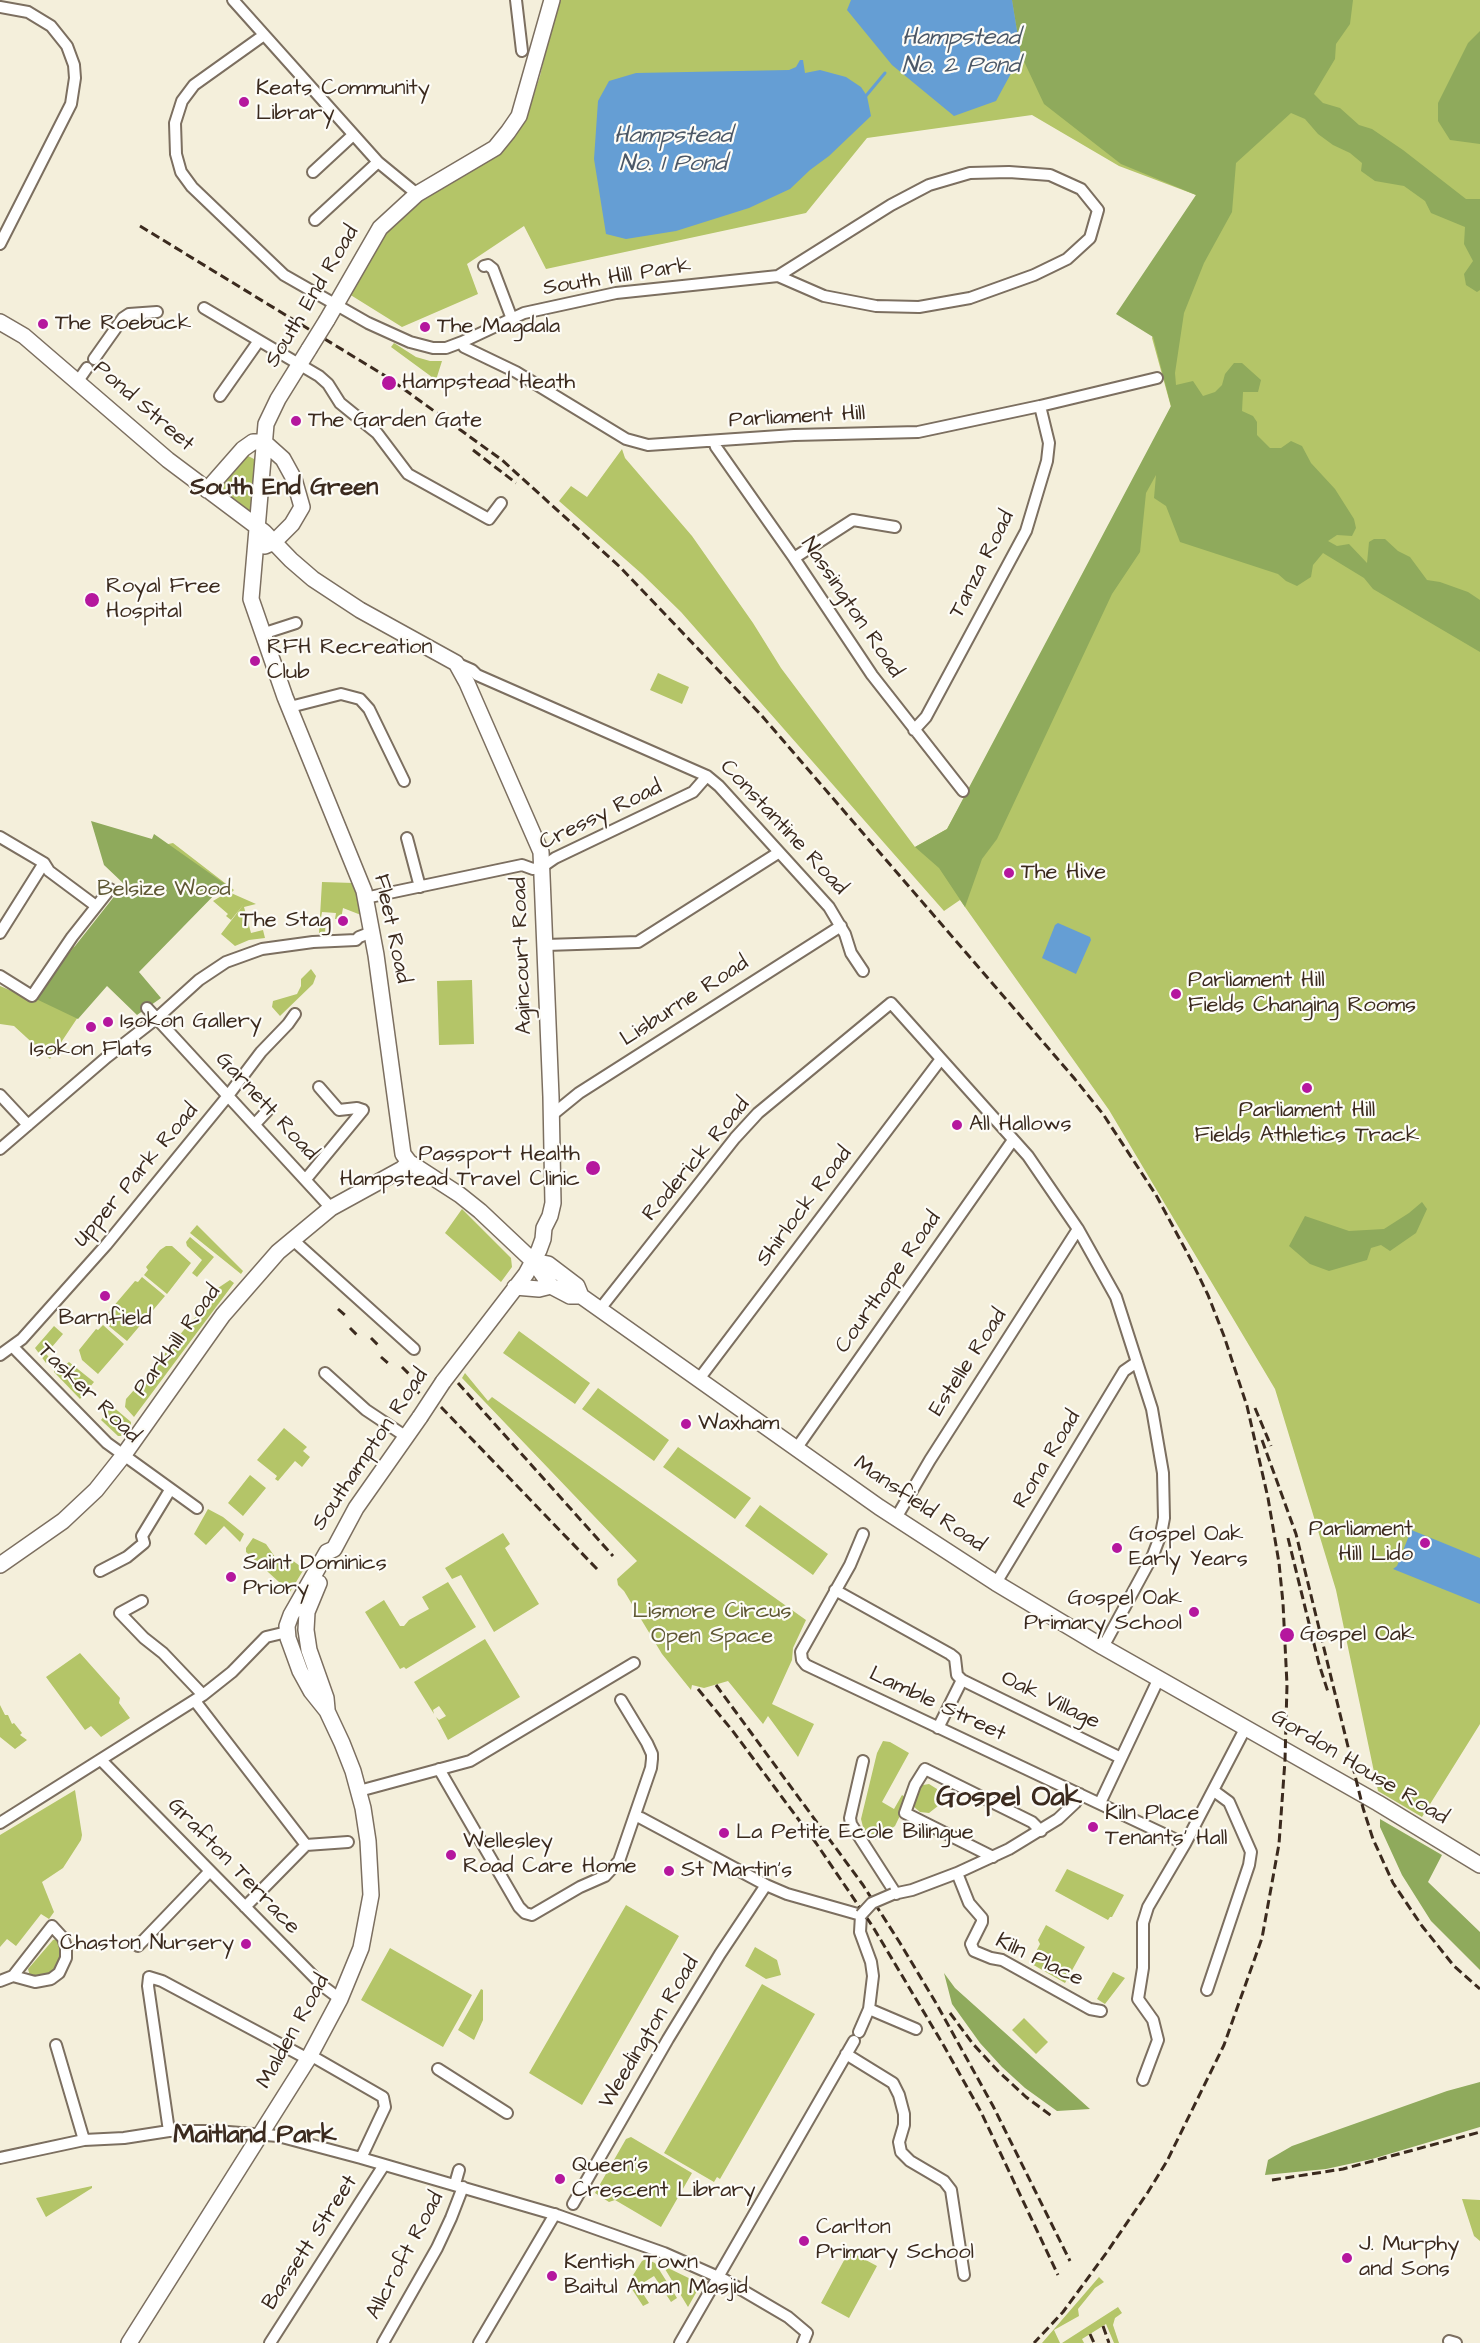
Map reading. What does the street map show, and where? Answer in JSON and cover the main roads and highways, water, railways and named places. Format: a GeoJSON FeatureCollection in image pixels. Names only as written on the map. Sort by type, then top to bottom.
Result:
{"type":"FeatureCollection","features":[{"type":"Feature","properties":{"kind":"main road","name":"South End Road"},"geometry":{"type":"LineString","coordinates":[[264,442],[268,417],[380,228],[417,194],[495,148],[519,116],[552,0]]}},
{"type":"Feature","properties":{"kind":"main road","name":"Pond Street"},"geometry":{"type":"LineString","coordinates":[[0,322],[87,369],[165,458],[257,526]]}},
{"type":"Feature","properties":{"kind":"main road"},"geometry":{"type":"LineString","coordinates":[[207,490],[243,449],[253,442],[264,442],[283,459],[294,479],[302,507],[292,524],[274,542],[255,549]]}},
{"type":"Feature","properties":{"kind":"main road"},"geometry":{"type":"LineString","coordinates":[[264,442],[257,526],[274,542]]}},
{"type":"Feature","properties":{"kind":"main road","name":"Fleet Road"},"geometry":{"type":"LineString","coordinates":[[257,526],[251,599],[262,634],[365,898],[373,937],[403,1154],[409,1162]]}},
{"type":"Feature","properties":{"kind":"main road","name":"Agincourt Road"},"geometry":{"type":"LineString","coordinates":[[274,542],[313,579],[345,600],[456,663],[472,679],[541,852],[552,1115],[553,1203],[544,1228],[543,1239],[533,1261]]}},
{"type":"Feature","properties":{"kind":"main road"},"geometry":{"type":"LineString","coordinates":[[409,1162],[460,1195],[519,1246],[551,1286]]}},
{"type":"Feature","properties":{"kind":"main road","name":"Parkhill Road"},"geometry":{"type":"LineString","coordinates":[[0,1565],[79,1508],[123,1456],[223,1315],[256,1275],[331,1208],[402,1169],[409,1162]]}},
{"type":"Feature","properties":{"kind":"main road"},"geometry":{"type":"LineString","coordinates":[[519,1246],[544,1228]]}},
{"type":"Feature","properties":{"kind":"main road","name":"Southampton Road"},"geometry":{"type":"LineString","coordinates":[[287,1632],[291,1615],[327,1552],[334,1552],[358,1506],[405,1436],[533,1261]]}},
{"type":"Feature","properties":{"kind":"main road","name":"Mansfield Road"},"geometry":{"type":"LineString","coordinates":[[533,1261],[548,1264],[577,1286],[581,1296],[896,1518],[996,1583],[1103,1647],[1246,1727]]}},
{"type":"Feature","properties":{"kind":"main road","name":"Mansfield Road"},"geometry":{"type":"LineString","coordinates":[[515,1287],[539,1289],[551,1286],[570,1296],[581,1296]]}},
{"type":"Feature","properties":{"kind":"main road","name":"Malden Road"},"geometry":{"type":"LineString","coordinates":[[327,1711],[326,1698],[309,1650],[306,1630],[307,1612],[334,1552]]}},
{"type":"Feature","properties":{"kind":"main road","name":"Malden Road"},"geometry":{"type":"LineString","coordinates":[[129,2343],[309,2057],[340,1999],[361,1948],[366,1926],[370,1895],[356,1842],[359,1791],[342,1743],[327,1711],[304,1680],[287,1632]]}},
{"type":"Feature","properties":{"kind":"main road","name":"Gordon House Road"},"geometry":{"type":"LineString","coordinates":[[1246,1727],[1480,1865]]}},
{"type":"Feature","properties":{"kind":"water","name":"Hampstead No. 2 Pond"},"geometry":{"type":"Polygon","coordinates":[[[851,0],[1012,0],[1021,55],[996,101],[954,116],[892,65],[847,10],[851,0]]]}},
{"type":"Feature","properties":{"kind":"water","name":"Hampstead No. 1 Pond"},"geometry":{"type":"Polygon","coordinates":[[[800,60],[803,60],[805,73],[820,70],[846,77],[861,87],[867,96],[871,116],[829,156],[790,189],[749,208],[676,231],[626,239],[606,234],[594,159],[598,101],[609,81],[636,73],[789,70],[796,67],[800,60]]]}},
{"type":"Feature","properties":{"kind":"water"},"geometry":{"type":"Polygon","coordinates":[[[1058,923],[1090,937],[1091,940],[1076,974],[1042,958],[1055,925],[1058,923]]]}},
{"type":"Feature","properties":{"kind":"water"},"geometry":{"type":"Polygon","coordinates":[[[1409,1529],[1480,1558],[1480,1604],[1393,1569],[1397,1566],[1410,1533],[1409,1529]]]}},
{"type":"Feature","properties":{"kind":"waterway"},"geometry":{"type":"LineString","coordinates":[[865,97],[885,73]]}},
{"type":"Feature","properties":{"kind":"railway"},"geometry":{"type":"LineString","coordinates":[[140,226],[387,377],[502,460],[620,567],[762,716],[1074,1078],[1103,1114],[1156,1195],[1208,1295],[1247,1406],[1268,1498],[1279,1563],[1287,1685],[1279,1844],[1262,1938],[1224,2045],[1167,2161],[1148,2192],[1063,2312],[1034,2343]]}},
{"type":"Feature","properties":{"kind":"railway"},"geometry":{"type":"LineString","coordinates":[[473,450],[516,483]]}},
{"type":"Feature","properties":{"kind":"railway"},"geometry":{"type":"LineString","coordinates":[[338,1309],[347,1317]]}},
{"type":"Feature","properties":{"kind":"railway"},"geometry":{"type":"LineString","coordinates":[[350,1328],[358,1336]]}},
{"type":"Feature","properties":{"kind":"railway"},"geometry":{"type":"LineString","coordinates":[[371,1338],[378,1345]]}},
{"type":"Feature","properties":{"kind":"railway"},"geometry":{"type":"LineString","coordinates":[[381,1357],[390,1365]]}},
{"type":"Feature","properties":{"kind":"railway"},"geometry":{"type":"LineString","coordinates":[[402,1367],[410,1375]]}},
{"type":"Feature","properties":{"kind":"railway"},"geometry":{"type":"LineString","coordinates":[[458,1383],[613,1556]]}},
{"type":"Feature","properties":{"kind":"railway"},"geometry":{"type":"LineString","coordinates":[[413,1387],[420,1394]]}},
{"type":"Feature","properties":{"kind":"railway"},"geometry":{"type":"LineString","coordinates":[[441,1407],[597,1569]]}},
{"type":"Feature","properties":{"kind":"railway"},"geometry":{"type":"LineString","coordinates":[[1255,1408],[1271,1446]]}},
{"type":"Feature","properties":{"kind":"railway"},"geometry":{"type":"LineString","coordinates":[[1262,1440],[1296,1534],[1363,1808],[1373,1839],[1393,1883],[1422,1926],[1454,1966],[1480,1989]]}},
{"type":"Feature","properties":{"kind":"railway"},"geometry":{"type":"LineString","coordinates":[[1288,1538],[1328,1692]]}},
{"type":"Feature","properties":{"kind":"railway"},"geometry":{"type":"LineString","coordinates":[[716,1685],[863,1885],[900,1943],[993,2106],[1070,2261]]}},
{"type":"Feature","properties":{"kind":"railway"},"geometry":{"type":"LineString","coordinates":[[698,1689],[732,1730],[816,1843],[873,1927],[981,2112],[1058,2275]]}},
{"type":"Feature","properties":{"kind":"railway"},"geometry":{"type":"LineString","coordinates":[[950,2013],[973,2044],[998,2071],[1026,2097],[1053,2117]]}},
{"type":"Feature","properties":{"kind":"railway"},"geometry":{"type":"LineString","coordinates":[[1272,2180],[1343,2169],[1480,2132]]}},
{"type":"Feature","properties":{"kind":"railway"},"geometry":{"type":"LineString","coordinates":[[1103,2326],[1109,2343]]}},
{"type":"Feature","properties":{"kind":"railway"},"geometry":{"type":"LineString","coordinates":[[1090,2334],[1094,2343]]}},
{"type":"Feature","properties":{"kind":"place","name":"Keats Community Library"},"geometry":{"type":"Point","coordinates":[244,102]}},
{"type":"Feature","properties":{"kind":"place","name":"The Roebuck"},"geometry":{"type":"Point","coordinates":[43,324]}},
{"type":"Feature","properties":{"kind":"place","name":"The Magdala"},"geometry":{"type":"Point","coordinates":[425,327]}},
{"type":"Feature","properties":{"kind":"place","name":"Hampstead Heath"},"geometry":{"type":"Point","coordinates":[389,383]}},
{"type":"Feature","properties":{"kind":"place","name":"The Garden Gate"},"geometry":{"type":"Point","coordinates":[296,421]}},
{"type":"Feature","properties":{"kind":"place","name":"Royal Free Hospital"},"geometry":{"type":"Point","coordinates":[92,600]}},
{"type":"Feature","properties":{"kind":"place","name":"RFH Recreation Club"},"geometry":{"type":"Point","coordinates":[255,661]}},
{"type":"Feature","properties":{"kind":"place","name":"The Hive"},"geometry":{"type":"Point","coordinates":[1009,873]}},
{"type":"Feature","properties":{"kind":"place","name":"The Stag"},"geometry":{"type":"Point","coordinates":[343,921]}},
{"type":"Feature","properties":{"kind":"place","name":"Parliament Hill Fields Changing Rooms"},"geometry":{"type":"Point","coordinates":[1176,994]}},
{"type":"Feature","properties":{"kind":"place","name":"Isokon Gallery"},"geometry":{"type":"Point","coordinates":[108,1022]}},
{"type":"Feature","properties":{"kind":"place","name":"Isokon Flats"},"geometry":{"type":"Point","coordinates":[91,1027]}},
{"type":"Feature","properties":{"kind":"place","name":"Parliament Hill Fields Athletics Track"},"geometry":{"type":"Point","coordinates":[1307,1088]}},
{"type":"Feature","properties":{"kind":"place","name":"All Hallows"},"geometry":{"type":"Point","coordinates":[957,1125]}},
{"type":"Feature","properties":{"kind":"place","name":"Passport Health Hampstead Travel Clinic"},"geometry":{"type":"Point","coordinates":[593,1168]}},
{"type":"Feature","properties":{"kind":"place","name":"Barnfield"},"geometry":{"type":"Point","coordinates":[105,1296]}},
{"type":"Feature","properties":{"kind":"place","name":"Waxham"},"geometry":{"type":"Point","coordinates":[686,1424]}},
{"type":"Feature","properties":{"kind":"place","name":"Parliament Hill Lido"},"geometry":{"type":"Point","coordinates":[1425,1543]}},
{"type":"Feature","properties":{"kind":"place","name":"Gospel Oak Early Years"},"geometry":{"type":"Point","coordinates":[1117,1548]}},
{"type":"Feature","properties":{"kind":"place","name":"Saint Dominics Priory"},"geometry":{"type":"Point","coordinates":[231,1577]}},
{"type":"Feature","properties":{"kind":"place","name":"Gospel Oak Primary School"},"geometry":{"type":"Point","coordinates":[1194,1612]}},
{"type":"Feature","properties":{"kind":"place","name":"Gospel Oak"},"geometry":{"type":"Point","coordinates":[1287,1635]}},
{"type":"Feature","properties":{"kind":"place","name":"Kiln Place Tenants' Hall"},"geometry":{"type":"Point","coordinates":[1093,1827]}},
{"type":"Feature","properties":{"kind":"place","name":"La Petite Ecole Bilingue"},"geometry":{"type":"Point","coordinates":[724,1833]}},
{"type":"Feature","properties":{"kind":"place","name":"Wellesley Road Care Home"},"geometry":{"type":"Point","coordinates":[451,1855]}},
{"type":"Feature","properties":{"kind":"place","name":"St Martin's"},"geometry":{"type":"Point","coordinates":[669,1871]}},
{"type":"Feature","properties":{"kind":"place","name":"Chaston Nursery"},"geometry":{"type":"Point","coordinates":[246,1944]}},
{"type":"Feature","properties":{"kind":"place","name":"Queen's Crescent Library"},"geometry":{"type":"Point","coordinates":[560,2179]}},
{"type":"Feature","properties":{"kind":"place","name":"Carlton Primary School"},"geometry":{"type":"Point","coordinates":[804,2241]}},
{"type":"Feature","properties":{"kind":"place","name":"J. Murphy and Sons"},"geometry":{"type":"Point","coordinates":[1347,2258]}},
{"type":"Feature","properties":{"kind":"place","name":"Kentish Town Baitul Aman Masjid"},"geometry":{"type":"Point","coordinates":[552,2276]}},
{"type":"Feature","properties":{"kind":"district","name":"South End Green"},"geometry":{"type":"Point","coordinates":[284,489]}},
{"type":"Feature","properties":{"kind":"district","name":"Gospel Oak"},"geometry":{"type":"Point","coordinates":[1009,1799]}},
{"type":"Feature","properties":{"kind":"district","name":"Maitland Park"},"geometry":{"type":"Point","coordinates":[255,2137]}},
{"type":"Feature","properties":{"kind":"park label","name":"Belsize Wood"},"geometry":{"type":"Point","coordinates":[164,890]}},
{"type":"Feature","properties":{"kind":"park label","name":"Lismore Circus Open Space"},"geometry":{"type":"Point","coordinates":[712,1625]}}]}
